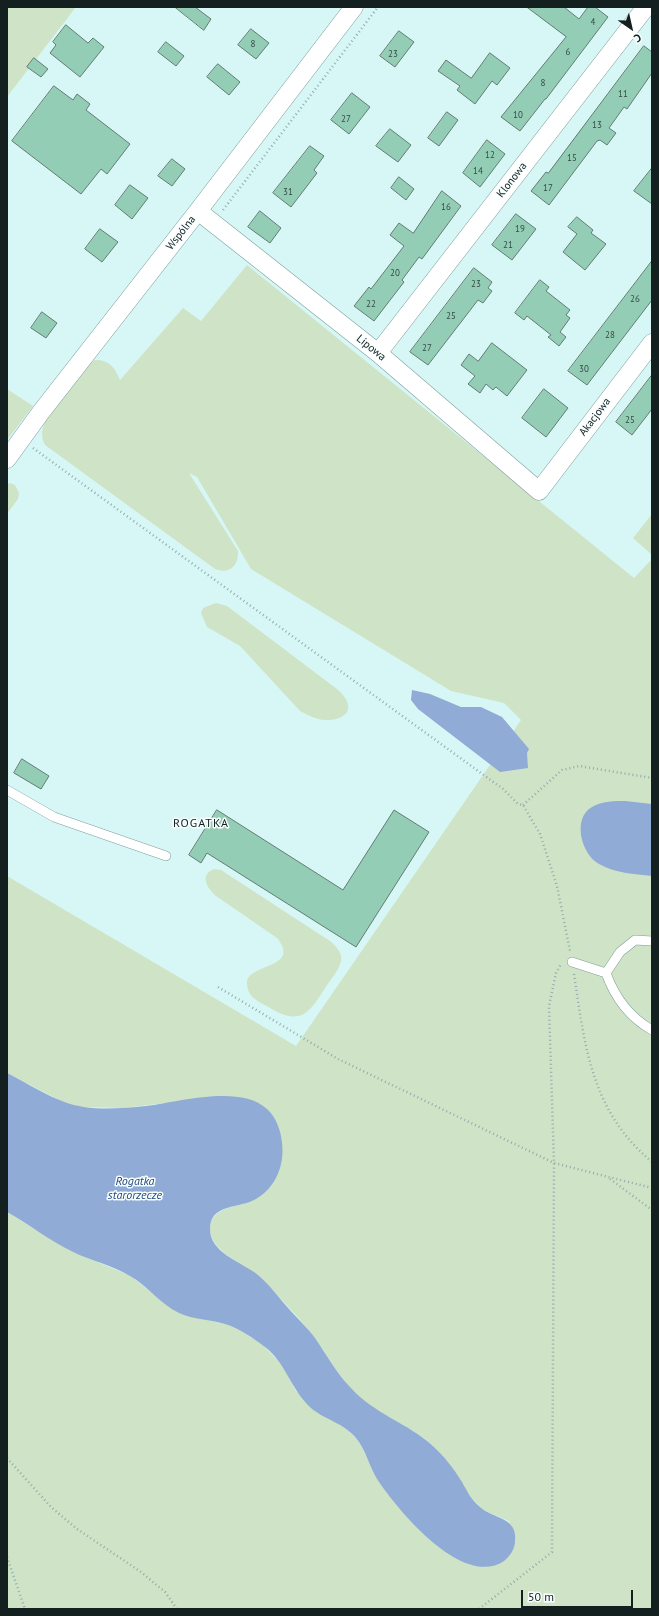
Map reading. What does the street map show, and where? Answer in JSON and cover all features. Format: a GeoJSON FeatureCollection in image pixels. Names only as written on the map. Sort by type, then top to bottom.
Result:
{"type":"FeatureCollection","features":[{"type":"Feature","properties":{"kind":"street","name":"Wspólna"},"geometry":{"type":"LineString","coordinates":[[7,458],[354,7]]}},
{"type":"Feature","properties":{"kind":"street","name":"Klonowa"},"geometry":{"type":"LineString","coordinates":[[378,353],[646,7]]}},
{"type":"Feature","properties":{"kind":"street","name":"Lipowa"},"geometry":{"type":"LineString","coordinates":[[198,211],[378,353],[539,491]]}},
{"type":"Feature","properties":{"kind":"street","name":"Akacjowa"},"geometry":{"type":"LineString","coordinates":[[539,491],[652,343]]}},
{"type":"Feature","properties":{"kind":"lane"},"geometry":{"type":"LineString","coordinates":[[7,790],[54,817],[166,856]]}},
{"type":"Feature","properties":{"kind":"lane"},"geometry":{"type":"LineString","coordinates":[[606,973],[620,952],[635,940],[652,941]]}},
{"type":"Feature","properties":{"kind":"lane"},"geometry":{"type":"LineString","coordinates":[[568,961],[606,973]]}},
{"type":"Feature","properties":{"kind":"lane"},"geometry":{"type":"LineString","coordinates":[[606,973],[613,992],[639,1023],[652,1030]]}},
{"type":"Feature","properties":{"kind":"path"},"geometry":{"type":"LineString","coordinates":[[213,224],[378,7]]}},
{"type":"Feature","properties":{"kind":"path"},"geometry":{"type":"LineString","coordinates":[[22,440],[503,789],[518,804],[523,805],[540,834],[552,871],[570,948],[568,961],[588,1060],[594,1078],[613,1118],[652,1162]]}},
{"type":"Feature","properties":{"kind":"path"},"geometry":{"type":"LineString","coordinates":[[523,805],[562,770],[579,766],[652,778]]}},
{"type":"Feature","properties":{"kind":"path"},"geometry":{"type":"LineString","coordinates":[[566,954],[570,948]]}},
{"type":"Feature","properties":{"kind":"path"},"geometry":{"type":"LineString","coordinates":[[479,1609],[552,1552],[554,1163],[549,1006],[556,973],[568,961]]}},
{"type":"Feature","properties":{"kind":"path"},"geometry":{"type":"LineString","coordinates":[[218,987],[338,1059],[554,1163],[652,1188]]}},
{"type":"Feature","properties":{"kind":"path"},"geometry":{"type":"LineString","coordinates":[[608,1177],[652,1210]]}},
{"type":"Feature","properties":{"kind":"path"},"geometry":{"type":"LineString","coordinates":[[7,1458],[51,1507],[77,1530],[141,1572],[165,1592],[177,1609]]}},
{"type":"Feature","properties":{"kind":"path"},"geometry":{"type":"LineString","coordinates":[[7,1557],[26,1609]]}},
{"type":"Feature","properties":{"kind":"green space"},"geometry":{"type":"Polygon","coordinates":[[[7,7],[76,7],[7,97],[7,7]]]}},
{"type":"Feature","properties":{"kind":"green space"},"geometry":{"type":"Polygon","coordinates":[[[247,265],[634,578],[652,559],[652,1609],[7,1609],[7,1212],[71,1251],[131,1276],[168,1306],[180,1313],[233,1326],[262,1344],[283,1366],[296,1391],[324,1416],[346,1428],[356,1438],[363,1449],[375,1476],[404,1513],[430,1540],[444,1551],[457,1559],[470,1564],[484,1566],[510,1522],[480,1507],[470,1496],[444,1457],[430,1443],[412,1430],[375,1409],[357,1395],[339,1374],[309,1330],[298,1317],[268,1285],[225,1254],[212,1239],[210,1231],[211,1223],[214,1217],[225,1209],[252,1201],[282,1158],[280,1132],[224,1096],[124,1108],[80,1107],[61,1101],[7,1073],[7,876],[296,1046],[521,720],[504,703],[451,691],[251,569],[197,477],[189,473],[238,551],[237,561],[229,570],[220,571],[215,569],[45,445],[42,438],[42,432],[46,419],[88,365],[95,360],[105,361],[114,368],[120,380],[183,308],[201,321],[247,265]]]}},
{"type":"Feature","properties":{"kind":"green space"},"geometry":{"type":"Polygon","coordinates":[[[7,389],[33,406],[7,440],[7,389]]]}},
{"type":"Feature","properties":{"kind":"green space"},"geometry":{"type":"Polygon","coordinates":[[[10,483],[15,485],[19,493],[18,499],[7,514],[7,484],[10,483]]]}},
{"type":"Feature","properties":{"kind":"green space"},"geometry":{"type":"Polygon","coordinates":[[[652,514],[652,555],[633,538],[652,514]]]}},
{"type":"Feature","properties":{"kind":"green space"},"geometry":{"type":"Polygon","coordinates":[[[216,603],[227,606],[337,689],[347,701],[348,707],[344,715],[333,720],[324,720],[315,718],[300,711],[240,646],[207,627],[201,613],[203,608],[216,603]]]}},
{"type":"Feature","properties":{"kind":"green space"},"geometry":{"type":"Polygon","coordinates":[[[214,869],[221,870],[335,945],[341,955],[340,964],[337,971],[315,1003],[304,1014],[290,1016],[281,1014],[257,1000],[250,994],[247,984],[249,977],[255,972],[278,961],[283,955],[283,948],[277,938],[213,893],[207,886],[206,878],[209,872],[214,869]]]}},
{"type":"Feature","properties":{"kind":"water"},"geometry":{"type":"Polygon","coordinates":[[[412,690],[430,694],[461,707],[481,707],[502,717],[529,749],[527,753],[528,768],[500,772],[418,709],[411,700],[412,690]]]}},
{"type":"Feature","properties":{"kind":"water"},"geometry":{"type":"Polygon","coordinates":[[[625,801],[652,804],[652,876],[625,873],[599,864],[588,852],[581,836],[582,819],[586,812],[592,807],[608,802],[625,801]]]}},
{"type":"Feature","properties":{"kind":"water","name":"Rogatka starorzecze"},"geometry":{"type":"Polygon","coordinates":[[[7,1073],[54,1098],[84,1107],[108,1109],[226,1096],[241,1097],[255,1102],[267,1109],[278,1124],[282,1143],[282,1161],[280,1169],[272,1185],[260,1197],[246,1203],[225,1208],[215,1215],[211,1221],[211,1237],[215,1244],[228,1256],[251,1270],[266,1283],[312,1334],[341,1376],[360,1397],[380,1412],[413,1431],[433,1446],[452,1468],[477,1505],[485,1511],[509,1523],[513,1527],[515,1533],[515,1544],[510,1555],[504,1561],[487,1567],[469,1564],[451,1555],[432,1542],[415,1526],[386,1492],[377,1479],[356,1438],[340,1425],[322,1416],[311,1408],[298,1393],[284,1369],[272,1353],[256,1340],[241,1331],[219,1322],[190,1317],[179,1313],[166,1305],[130,1276],[64,1248],[7,1212],[7,1073]]]}},
{"type":"Feature","properties":{"kind":"building"},"geometry":{"type":"Polygon","coordinates":[[[175,7],[195,7],[211,19],[204,30],[175,7]]]}},
{"type":"Feature","properties":{"kind":"building"},"geometry":{"type":"Polygon","coordinates":[[[527,7],[564,7],[579,19],[588,7],[595,7],[608,17],[520,131],[501,117],[566,37],[527,7]]]}},
{"type":"Feature","properties":{"kind":"building"},"geometry":{"type":"Polygon","coordinates":[[[66,25],[88,43],[93,38],[104,47],[80,77],[50,53],[56,45],[53,42],[66,25]]]}},
{"type":"Feature","properties":{"kind":"building"},"geometry":{"type":"Polygon","coordinates":[[[251,29],[269,43],[256,59],[238,45],[251,29]]]}},
{"type":"Feature","properties":{"kind":"building"},"geometry":{"type":"Polygon","coordinates":[[[399,31],[414,42],[395,67],[380,56],[399,31]]]}},
{"type":"Feature","properties":{"kind":"building"},"geometry":{"type":"Polygon","coordinates":[[[166,42],[184,56],[176,66],[158,52],[166,42]]]}},
{"type":"Feature","properties":{"kind":"building"},"geometry":{"type":"Polygon","coordinates":[[[644,46],[652,52],[652,73],[627,109],[624,107],[609,128],[616,133],[607,145],[600,140],[597,141],[549,205],[531,191],[546,172],[548,173],[644,46]]]}},
{"type":"Feature","properties":{"kind":"building"},"geometry":{"type":"Polygon","coordinates":[[[490,53],[510,68],[497,85],[492,81],[475,104],[457,90],[460,86],[438,71],[446,60],[471,78],[490,53]]]}},
{"type":"Feature","properties":{"kind":"building"},"geometry":{"type":"Polygon","coordinates":[[[34,58],[48,69],[41,77],[27,67],[34,58]]]}},
{"type":"Feature","properties":{"kind":"building"},"geometry":{"type":"Polygon","coordinates":[[[218,64],[240,82],[229,95],[207,77],[218,64]]]}},
{"type":"Feature","properties":{"kind":"building"},"geometry":{"type":"Polygon","coordinates":[[[54,86],[73,100],[77,94],[90,104],[86,110],[130,144],[107,174],[101,169],[81,194],[12,141],[54,86]]]}},
{"type":"Feature","properties":{"kind":"building"},"geometry":{"type":"Polygon","coordinates":[[[352,93],[370,107],[349,134],[331,120],[352,93]]]}},
{"type":"Feature","properties":{"kind":"building"},"geometry":{"type":"Polygon","coordinates":[[[447,112],[458,120],[439,146],[428,138],[447,112]]]}},
{"type":"Feature","properties":{"kind":"building"},"geometry":{"type":"Polygon","coordinates":[[[390,129],[411,145],[398,162],[376,146],[390,129]]]}},
{"type":"Feature","properties":{"kind":"building"},"geometry":{"type":"Polygon","coordinates":[[[487,140],[505,154],[480,187],[463,173],[487,140]]]}},
{"type":"Feature","properties":{"kind":"building"},"geometry":{"type":"Polygon","coordinates":[[[310,146],[324,156],[314,170],[317,173],[291,207],[273,193],[310,146]]]}},
{"type":"Feature","properties":{"kind":"building"},"geometry":{"type":"Polygon","coordinates":[[[172,159],[185,169],[172,186],[158,176],[172,159]]]}},
{"type":"Feature","properties":{"kind":"building"},"geometry":{"type":"Polygon","coordinates":[[[652,168],[652,204],[634,191],[652,168]]]}},
{"type":"Feature","properties":{"kind":"building"},"geometry":{"type":"Polygon","coordinates":[[[399,177],[414,189],[406,200],[391,188],[399,177]]]}},
{"type":"Feature","properties":{"kind":"building"},"geometry":{"type":"Polygon","coordinates":[[[130,185],[148,198],[132,219],[115,205],[130,185]]]}},
{"type":"Feature","properties":{"kind":"building"},"geometry":{"type":"Polygon","coordinates":[[[442,191],[461,206],[422,259],[419,257],[402,280],[404,282],[374,321],[354,306],[369,287],[371,289],[404,246],[390,235],[399,223],[413,233],[442,191]]]}},
{"type":"Feature","properties":{"kind":"building"},"geometry":{"type":"Polygon","coordinates":[[[260,211],[281,228],[270,243],[248,227],[260,211]]]}},
{"type":"Feature","properties":{"kind":"building"},"geometry":{"type":"Polygon","coordinates":[[[516,214],[536,229],[512,260],[492,245],[516,214]]]}},
{"type":"Feature","properties":{"kind":"building"},"geometry":{"type":"Polygon","coordinates":[[[577,217],[593,230],[591,233],[606,244],[585,270],[563,252],[577,234],[568,227],[577,217]]]}},
{"type":"Feature","properties":{"kind":"building"},"geometry":{"type":"Polygon","coordinates":[[[100,229],[118,242],[102,262],[85,249],[100,229]]]}},
{"type":"Feature","properties":{"kind":"building"},"geometry":{"type":"Polygon","coordinates":[[[652,261],[652,300],[587,385],[568,371],[652,261]]]}},
{"type":"Feature","properties":{"kind":"building"},"geometry":{"type":"Polygon","coordinates":[[[474,268],[492,282],[488,288],[492,291],[483,303],[478,300],[428,365],[410,352],[474,268]]]}},
{"type":"Feature","properties":{"kind":"building"},"geometry":{"type":"Polygon","coordinates":[[[540,280],[549,287],[546,291],[570,310],[566,315],[570,318],[560,332],[566,337],[559,346],[548,337],[551,335],[527,316],[524,320],[515,313],[540,280]]]}},
{"type":"Feature","properties":{"kind":"building"},"geometry":{"type":"Polygon","coordinates":[[[42,312],[57,323],[46,338],[31,328],[42,312]]]}},
{"type":"Feature","properties":{"kind":"building"},"geometry":{"type":"Polygon","coordinates":[[[492,343],[527,370],[507,396],[496,387],[493,390],[486,384],[480,393],[468,384],[475,376],[461,365],[469,354],[478,361],[492,343]]]}},
{"type":"Feature","properties":{"kind":"building"},"geometry":{"type":"Polygon","coordinates":[[[652,375],[652,409],[632,435],[616,422],[652,375]]]}},
{"type":"Feature","properties":{"kind":"building"},"geometry":{"type":"Polygon","coordinates":[[[544,389],[568,408],[546,437],[522,418],[544,389]]]}},
{"type":"Feature","properties":{"kind":"building"},"geometry":{"type":"Polygon","coordinates":[[[22,759],[49,776],[41,789],[14,773],[22,759]]]}},
{"type":"Feature","properties":{"kind":"building"},"geometry":{"type":"Polygon","coordinates":[[[217,810],[343,890],[394,810],[429,832],[356,947],[207,853],[201,863],[189,855],[217,810]]]}},
{"type":"Feature","properties":{"kind":"district","name":"ROGATKA"},"geometry":{"type":"Point","coordinates":[201,824]}}]}
